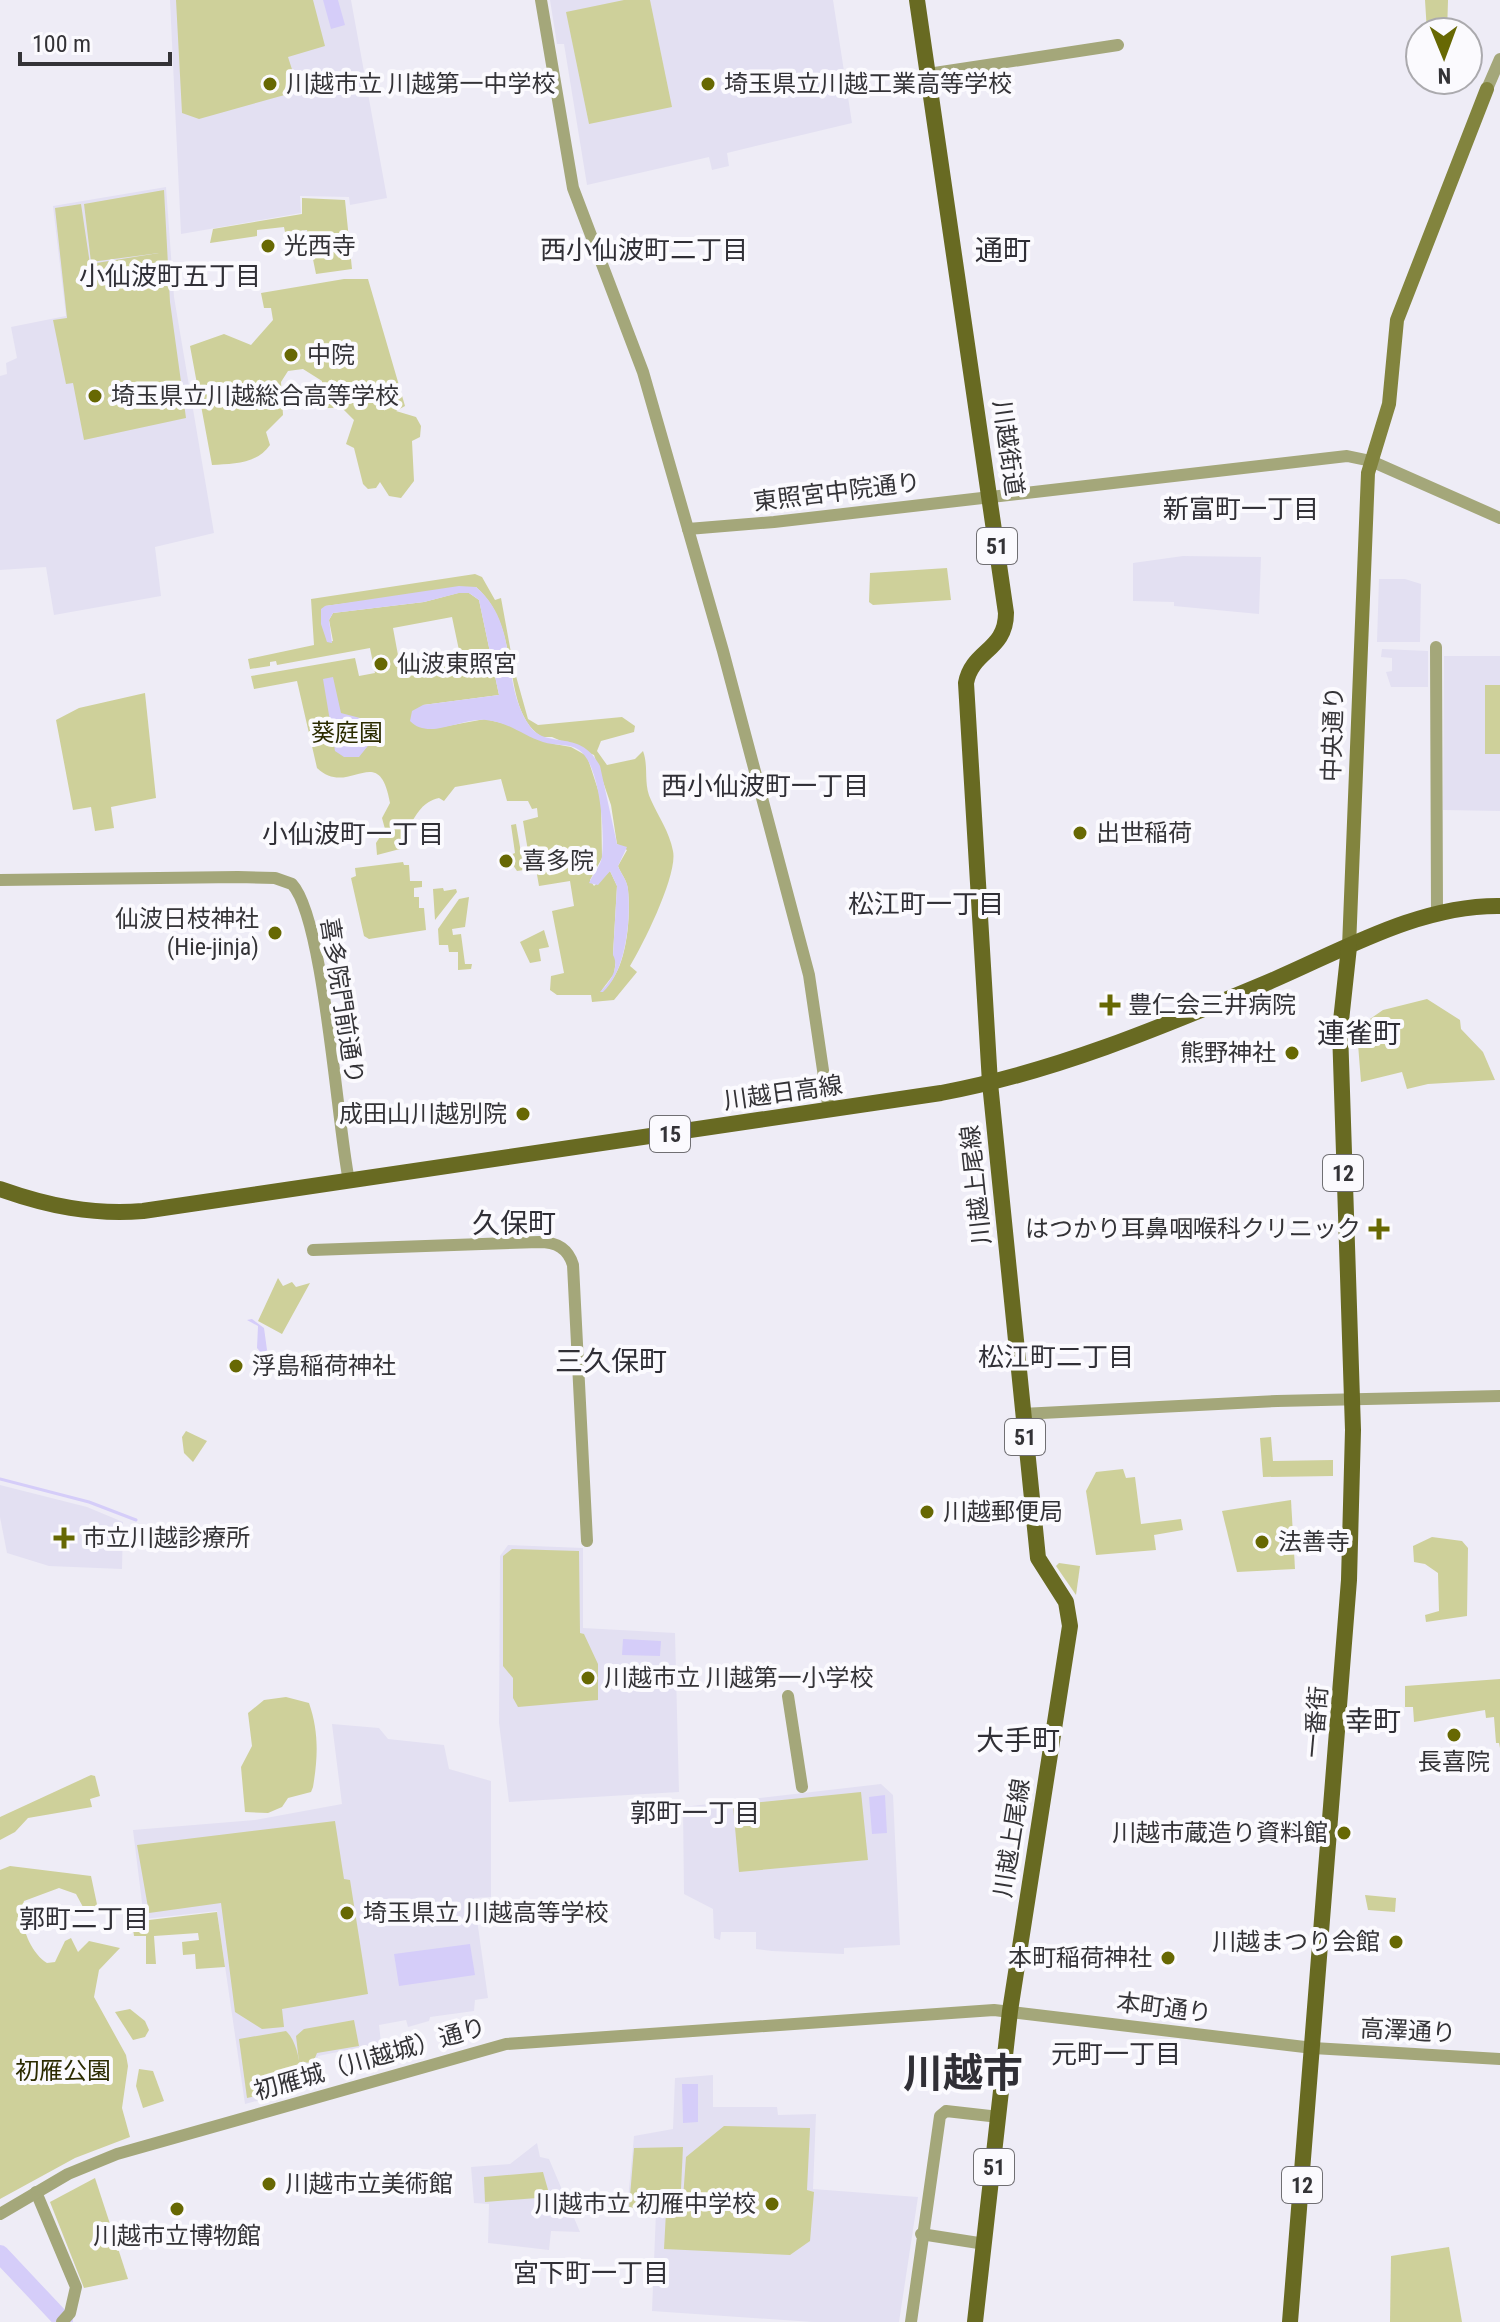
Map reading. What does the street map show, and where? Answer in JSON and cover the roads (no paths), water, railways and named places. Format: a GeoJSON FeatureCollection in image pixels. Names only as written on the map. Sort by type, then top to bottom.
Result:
{"type":"FeatureCollection","features":[{"type":"Feature","properties":{"kind":"main road","name":"川越街道"},"geometry":{"type":"LineString","coordinates":[[917,0],[991,494],[1006,625],[1003,636],[971,668],[966,683],[990,1083]]}},
{"type":"Feature","properties":{"kind":"main road","name":"中央通り"},"geometry":{"type":"LineString","coordinates":[[1353,1400],[1340,1096],[1341,998],[1349,947],[1371,461],[1389,404],[1397,320],[1487,89]]}},
{"type":"Feature","properties":{"kind":"main road","name":"川越日高線"},"geometry":{"type":"LineString","coordinates":[[0,1189],[67,1209],[108,1214],[829,1111],[990,1083],[1064,1063],[1130,1039],[1437,911],[1500,906]]}},
{"type":"Feature","properties":{"kind":"main road","name":"川越上尾線"},"geometry":{"type":"LineString","coordinates":[[975,2322],[1010,2011],[1070,1626],[1066,1602],[1038,1558],[990,1083]]}},
{"type":"Feature","properties":{"kind":"main road","name":"一番街"},"geometry":{"type":"LineString","coordinates":[[1313,2048],[1344,1676],[1353,1400]]}},
{"type":"Feature","properties":{"kind":"main road","name":"12"},"geometry":{"type":"LineString","coordinates":[[1290,2322],[1313,2048]]}},
{"type":"Feature","properties":{"kind":"street"},"geometry":{"type":"LineString","coordinates":[[541,0],[573,188],[643,372],[688,529],[809,975],[829,1111]]}},
{"type":"Feature","properties":{"kind":"street"},"geometry":{"type":"LineString","coordinates":[[928,74],[1118,45]]}},
{"type":"Feature","properties":{"kind":"street"},"geometry":{"type":"LineString","coordinates":[[1487,89],[1500,59]]}},
{"type":"Feature","properties":{"kind":"street","name":"東照宮中院通り"},"geometry":{"type":"LineString","coordinates":[[688,529],[774,522],[991,494],[1347,456],[1371,461],[1500,518]]}},
{"type":"Feature","properties":{"kind":"street"},"geometry":{"type":"LineString","coordinates":[[1436,647],[1437,911]]}},
{"type":"Feature","properties":{"kind":"street","name":"喜多院門前通り"},"geometry":{"type":"LineString","coordinates":[[0,880],[238,877],[275,878],[292,884],[303,902],[322,985],[349,1181]]}},
{"type":"Feature","properties":{"kind":"street"},"geometry":{"type":"LineString","coordinates":[[313,1250],[539,1242],[550,1242],[565,1250],[573,1265],[587,1541]]}},
{"type":"Feature","properties":{"kind":"street"},"geometry":{"type":"LineString","coordinates":[[1022,1414],[1500,1396]]}},
{"type":"Feature","properties":{"kind":"street"},"geometry":{"type":"LineString","coordinates":[[788,1696],[802,1787]]}},
{"type":"Feature","properties":{"kind":"street","name":"本町通り"},"geometry":{"type":"LineString","coordinates":[[1010,2011],[1313,2048]]}},
{"type":"Feature","properties":{"kind":"street","name":"初雁城（川越城）通り"},"geometry":{"type":"LineString","coordinates":[[0,2214],[36,2192],[117,2154],[506,2044],[1010,2011]]}},
{"type":"Feature","properties":{"kind":"street","name":"高澤通り"},"geometry":{"type":"LineString","coordinates":[[1313,2048],[1500,2059]]}},
{"type":"Feature","properties":{"kind":"street"},"geometry":{"type":"LineString","coordinates":[[911,2322],[940,2116],[946,2111],[999,2117]]}},
{"type":"Feature","properties":{"kind":"street"},"geometry":{"type":"LineString","coordinates":[[36,2192],[76,2287],[66,2317]]}},
{"type":"Feature","properties":{"kind":"street"},"geometry":{"type":"LineString","coordinates":[[921,2234],[985,2244]]}},
{"type":"Feature","properties":{"kind":"waterway"},"geometry":{"type":"LineString","coordinates":[[0,1479],[89,1502],[136,1520]]}},
{"type":"Feature","properties":{"kind":"waterway"},"geometry":{"type":"LineString","coordinates":[[0,2254],[64,2322]]}},
{"type":"Feature","properties":{"kind":"place","name":"川越市立 川越第一中学校"},"geometry":{"type":"Point","coordinates":[270,84]}},
{"type":"Feature","properties":{"kind":"place","name":"埼玉県立川越工業高等学校"},"geometry":{"type":"Point","coordinates":[708,84]}},
{"type":"Feature","properties":{"kind":"place","name":"光西寺"},"geometry":{"type":"Point","coordinates":[268,246]}},
{"type":"Feature","properties":{"kind":"place","name":"中院"},"geometry":{"type":"Point","coordinates":[291,355]}},
{"type":"Feature","properties":{"kind":"place","name":"埼玉県立川越総合高等学校"},"geometry":{"type":"Point","coordinates":[95,396]}},
{"type":"Feature","properties":{"kind":"place","name":"仙波東照宮"},"geometry":{"type":"Point","coordinates":[381,664]}},
{"type":"Feature","properties":{"kind":"place","name":"出世稲荷"},"geometry":{"type":"Point","coordinates":[1080,833]}},
{"type":"Feature","properties":{"kind":"place","name":"喜多院"},"geometry":{"type":"Point","coordinates":[506,861]}},
{"type":"Feature","properties":{"kind":"place","name":"仙波日枝神社 (Hie-jinja)"},"geometry":{"type":"Point","coordinates":[275,933]}},
{"type":"Feature","properties":{"kind":"place","name":"豊仁会三井病院"},"geometry":{"type":"Point","coordinates":[1110,1005]}},
{"type":"Feature","properties":{"kind":"place","name":"熊野神社"},"geometry":{"type":"Point","coordinates":[1292,1053]}},
{"type":"Feature","properties":{"kind":"place","name":"成田山川越別院"},"geometry":{"type":"Point","coordinates":[523,1114]}},
{"type":"Feature","properties":{"kind":"place","name":"はつかり耳鼻咽喉科クリニック"},"geometry":{"type":"Point","coordinates":[1379,1229]}},
{"type":"Feature","properties":{"kind":"place","name":"浮島稲荷神社"},"geometry":{"type":"Point","coordinates":[236,1366]}},
{"type":"Feature","properties":{"kind":"place","name":"川越郵便局"},"geometry":{"type":"Point","coordinates":[927,1512]}},
{"type":"Feature","properties":{"kind":"place","name":"市立川越診療所"},"geometry":{"type":"Point","coordinates":[64,1538]}},
{"type":"Feature","properties":{"kind":"place","name":"法善寺"},"geometry":{"type":"Point","coordinates":[1262,1542]}},
{"type":"Feature","properties":{"kind":"place","name":"川越市立 川越第一小学校"},"geometry":{"type":"Point","coordinates":[588,1678]}},
{"type":"Feature","properties":{"kind":"place","name":"長喜院"},"geometry":{"type":"Point","coordinates":[1454,1735]}},
{"type":"Feature","properties":{"kind":"place","name":"川越市蔵造り資料館"},"geometry":{"type":"Point","coordinates":[1344,1833]}},
{"type":"Feature","properties":{"kind":"place","name":"埼玉県立 川越高等学校"},"geometry":{"type":"Point","coordinates":[347,1913]}},
{"type":"Feature","properties":{"kind":"place","name":"川越まつり会館"},"geometry":{"type":"Point","coordinates":[1396,1942]}},
{"type":"Feature","properties":{"kind":"place","name":"本町稲荷神社"},"geometry":{"type":"Point","coordinates":[1168,1958]}},
{"type":"Feature","properties":{"kind":"place","name":"川越市立美術館"},"geometry":{"type":"Point","coordinates":[269,2184]}},
{"type":"Feature","properties":{"kind":"place","name":"川越市立 初雁中学校"},"geometry":{"type":"Point","coordinates":[772,2204]}},
{"type":"Feature","properties":{"kind":"place","name":"川越市立博物館"},"geometry":{"type":"Point","coordinates":[177,2209]}},
{"type":"Feature","properties":{"kind":"district","name":"西小仙波町二丁目"},"geometry":{"type":"Point","coordinates":[644,250]}},
{"type":"Feature","properties":{"kind":"district","name":"通町"},"geometry":{"type":"Point","coordinates":[1003,250]}},
{"type":"Feature","properties":{"kind":"district","name":"小仙波町五丁目"},"geometry":{"type":"Point","coordinates":[170,276]}},
{"type":"Feature","properties":{"kind":"district","name":"新富町一丁目"},"geometry":{"type":"Point","coordinates":[1241,509]}},
{"type":"Feature","properties":{"kind":"district","name":"西小仙波町一丁目"},"geometry":{"type":"Point","coordinates":[765,786]}},
{"type":"Feature","properties":{"kind":"district","name":"小仙波町一丁目"},"geometry":{"type":"Point","coordinates":[353,834]}},
{"type":"Feature","properties":{"kind":"district","name":"松江町一丁目"},"geometry":{"type":"Point","coordinates":[926,904]}},
{"type":"Feature","properties":{"kind":"district","name":"連雀町"},"geometry":{"type":"Point","coordinates":[1359,1033]}},
{"type":"Feature","properties":{"kind":"district","name":"久保町"},"geometry":{"type":"Point","coordinates":[514,1223]}},
{"type":"Feature","properties":{"kind":"district","name":"松江町二丁目"},"geometry":{"type":"Point","coordinates":[1056,1357]}},
{"type":"Feature","properties":{"kind":"district","name":"三久保町"},"geometry":{"type":"Point","coordinates":[611,1361]}},
{"type":"Feature","properties":{"kind":"district","name":"幸町"},"geometry":{"type":"Point","coordinates":[1373,1721]}},
{"type":"Feature","properties":{"kind":"district","name":"大手町"},"geometry":{"type":"Point","coordinates":[1018,1740]}},
{"type":"Feature","properties":{"kind":"district","name":"郭町一丁目"},"geometry":{"type":"Point","coordinates":[695,1813]}},
{"type":"Feature","properties":{"kind":"district","name":"郭町二丁目"},"geometry":{"type":"Point","coordinates":[84,1919]}},
{"type":"Feature","properties":{"kind":"district","name":"元町一丁目"},"geometry":{"type":"Point","coordinates":[1116,2054]}},
{"type":"Feature","properties":{"kind":"district","name":"川越市"},"geometry":{"type":"Point","coordinates":[963,2073]}},
{"type":"Feature","properties":{"kind":"district","name":"宮下町一丁目"},"geometry":{"type":"Point","coordinates":[591,2273]}},
{"type":"Feature","properties":{"kind":"park label","name":"葵庭園"},"geometry":{"type":"Point","coordinates":[347,733]}},
{"type":"Feature","properties":{"kind":"park label","name":"初雁公園"},"geometry":{"type":"Point","coordinates":[63,2071]}}]}
